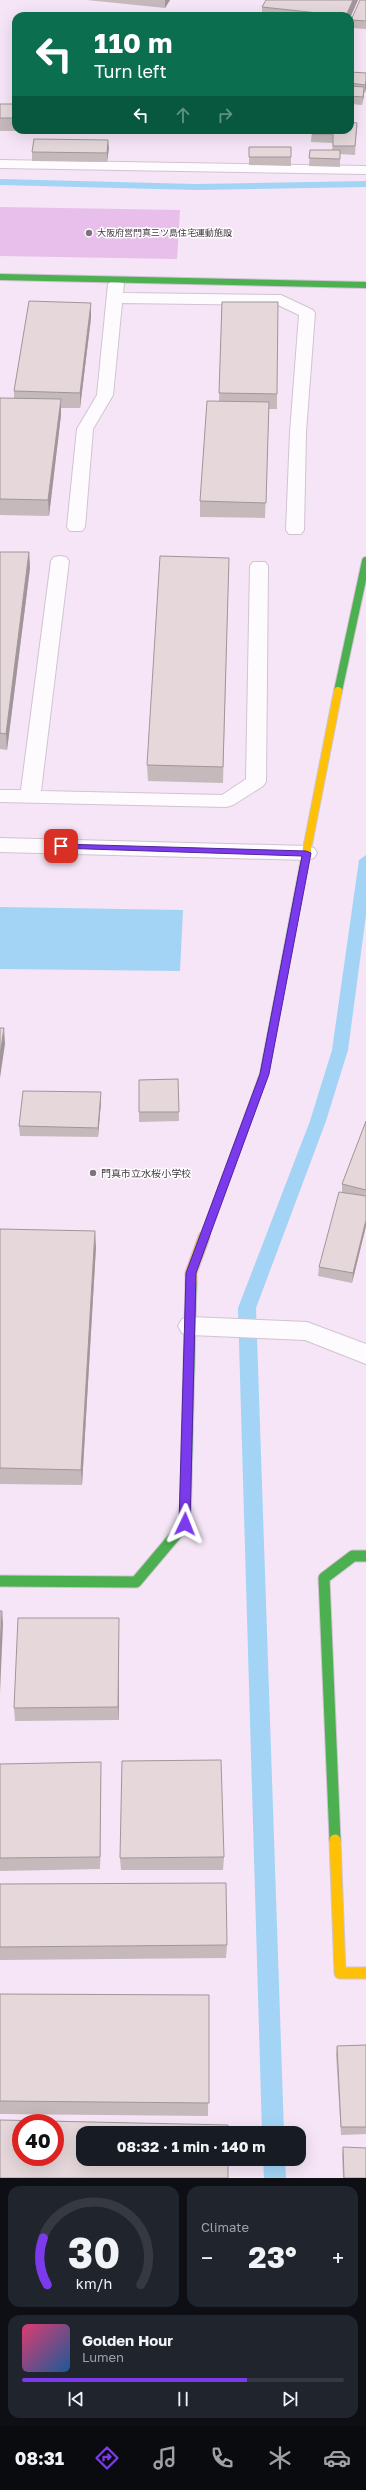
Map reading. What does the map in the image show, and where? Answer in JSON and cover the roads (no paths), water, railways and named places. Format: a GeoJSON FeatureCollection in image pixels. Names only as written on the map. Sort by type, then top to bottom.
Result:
{"type":"FeatureCollection","features":[{"type":"Feature","properties":{"kind":"street"},"geometry":{"type":"LineString","coordinates":[[0,164],[366,170]]}},
{"type":"Feature","properties":{"kind":"street"},"geometry":{"type":"LineString","coordinates":[[0,277],[366,285]]}},
{"type":"Feature","properties":{"kind":"street"},"geometry":{"type":"LineString","coordinates":[[76,527],[85,429],[106,395],[117,279]]}},
{"type":"Feature","properties":{"kind":"street"},"geometry":{"type":"LineString","coordinates":[[115,298],[281,300],[307,312],[298,432],[295,530]]}},
{"type":"Feature","properties":{"kind":"street"},"geometry":{"type":"LineString","coordinates":[[30,797],[60,561]]}},
{"type":"Feature","properties":{"kind":"street"},"geometry":{"type":"LineString","coordinates":[[0,1581],[136,1582],[185,1524],[191,1273],[264,1074],[332,719],[366,561]]}},
{"type":"Feature","properties":{"kind":"street"},"geometry":{"type":"LineString","coordinates":[[0,796],[226,801],[256,782],[258,566]]}},
{"type":"Feature","properties":{"kind":"street"},"geometry":{"type":"LineString","coordinates":[[0,845],[306,853]]}},
{"type":"Feature","properties":{"kind":"street"},"geometry":{"type":"LineString","coordinates":[[190,1326],[306,1331],[366,1354]]}},
{"type":"Feature","properties":{"kind":"street"},"geometry":{"type":"LineString","coordinates":[[366,1556],[353,1556],[324,1578],[340,1973],[366,1973]]}},
{"type":"Feature","properties":{"kind":"water"},"geometry":{"type":"Polygon","coordinates":[[[0,907],[183,910],[180,971],[0,969],[0,907]]]}},
{"type":"Feature","properties":{"kind":"waterway"},"geometry":{"type":"LineString","coordinates":[[0,182],[196,187],[366,184]]}},
{"type":"Feature","properties":{"kind":"waterway"},"geometry":{"type":"LineString","coordinates":[[273,2126],[247,1308],[318,1121],[340,1050],[366,860]]}},
{"type":"Feature","properties":{"kind":"waterway"},"geometry":{"type":"LineString","coordinates":[[274,2166],[275,2178]]}},
{"type":"Feature","properties":{"kind":"place","name":"大阪府営門真三ツ島住宅運動施設"},"geometry":{"type":"Point","coordinates":[89,233]}},
{"type":"Feature","properties":{"kind":"place","name":"門真市立水桜小学校"},"geometry":{"type":"Point","coordinates":[93,1173]}}]}
